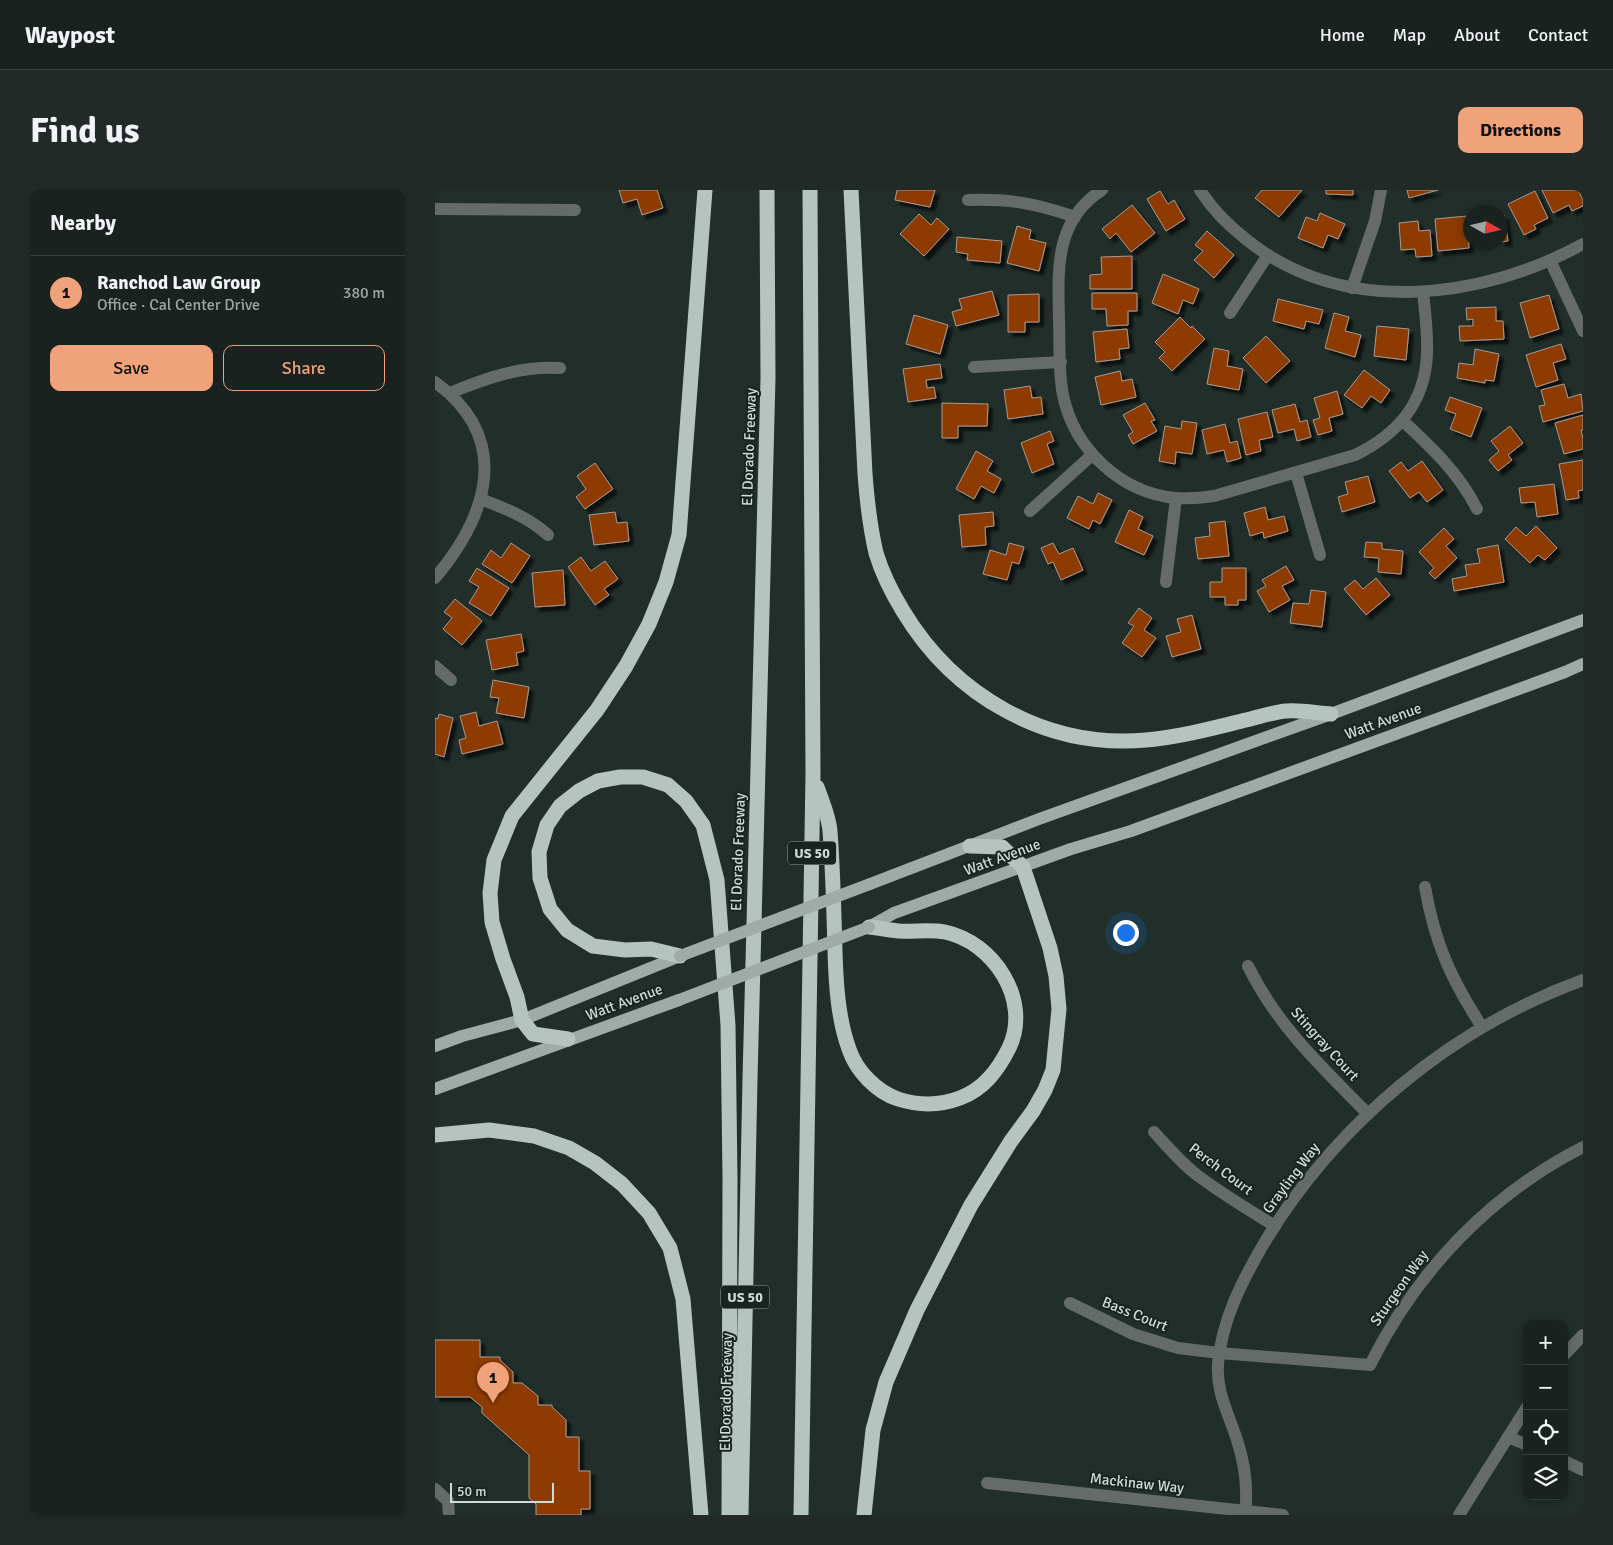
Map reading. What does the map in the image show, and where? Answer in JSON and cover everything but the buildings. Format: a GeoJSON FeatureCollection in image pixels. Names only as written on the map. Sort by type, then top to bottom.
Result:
{"type":"FeatureCollection","features":[{"type":"Feature","properties":{"kind":"highway"},"geometry":{"type":"LineString","coordinates":[[568,1040],[533,1034],[522,1020],[517,997],[492,922],[491,893],[494,860],[512,816],[597,710],[626,666],[649,624],[666,582],[679,535],[705,190]]}},
{"type":"Feature","properties":{"kind":"highway","name":"El Dorado Freeway"},"geometry":{"type":"LineString","coordinates":[[741,1515],[749,1099],[768,378],[767,190]]}},
{"type":"Feature","properties":{"kind":"highway","name":"US 50"},"geometry":{"type":"LineString","coordinates":[[801,1515],[813,774],[810,190]]}},
{"type":"Feature","properties":{"kind":"highway"},"geometry":{"type":"LineString","coordinates":[[851,190],[865,474],[869,516],[877,554],[892,593],[915,632],[943,665],[972,690],[999,708],[1021,719],[1072,736],[1108,742],[1146,740],[1191,734],[1286,711],[1331,714]]}},
{"type":"Feature","properties":{"kind":"highway"},"geometry":{"type":"LineString","coordinates":[[813,774],[830,828],[837,990],[849,1050],[858,1066],[874,1085],[891,1096],[912,1104],[934,1105],[951,1101],[968,1095],[984,1085],[1001,1065],[1012,1042],[1016,1016],[1011,991],[1001,970],[986,953],[967,939],[945,932],[925,930],[900,931],[869,927]]}},
{"type":"Feature","properties":{"kind":"highway"},"geometry":{"type":"LineString","coordinates":[[680,956],[651,949],[625,950],[593,946],[567,930],[550,909],[540,878],[539,852],[547,825],[560,806],[579,791],[598,781],[620,777],[643,777],[668,785],[686,800],[703,825],[717,880],[728,1025],[730,1179],[729,1515]]}},
{"type":"Feature","properties":{"kind":"highway"},"geometry":{"type":"LineString","coordinates":[[864,1515],[873,1430],[890,1373],[917,1310],[971,1205],[1011,1141],[1033,1111],[1045,1090],[1053,1070],[1059,1009],[1056,976],[1043,925],[1023,868],[1002,847],[970,846]]}},
{"type":"Feature","properties":{"kind":"highway"},"geometry":{"type":"LineString","coordinates":[[435,1135],[489,1130],[535,1136],[569,1148],[595,1163],[622,1184],[649,1214],[670,1248],[683,1299],[701,1515]]}},
{"type":"Feature","properties":{"kind":"main road","name":"Watt Avenue"},"geometry":{"type":"LineString","coordinates":[[435,1046],[463,1036],[522,1020],[680,956],[970,846],[1583,620]]}},
{"type":"Feature","properties":{"kind":"main road","name":"Watt Avenue"},"geometry":{"type":"LineString","coordinates":[[435,1089],[679,1000],[869,927],[894,913],[1023,868],[1071,849],[1131,831],[1583,664]]}},
{"type":"Feature","properties":{"kind":"main road"},"geometry":{"type":"LineString","coordinates":[[1565,672],[1583,668]]}},
{"type":"Feature","properties":{"kind":"street"},"geometry":{"type":"LineString","coordinates":[[1102,190],[1081,208],[1075,217],[1066,235],[1060,255],[1058,277],[1064,397],[1070,418],[1080,438],[1093,455],[1115,475],[1145,491],[1175,498],[1192,499],[1214,496],[1355,455],[1372,447],[1388,436],[1403,421],[1412,408],[1421,390],[1426,371],[1428,352],[1423,292]]}},
{"type":"Feature","properties":{"kind":"street"},"geometry":{"type":"LineString","coordinates":[[1200,190],[1218,213],[1236,231],[1268,255],[1310,276],[1352,288],[1375,292],[1423,292],[1498,279],[1550,260],[1583,244]]}},
{"type":"Feature","properties":{"kind":"street"},"geometry":{"type":"LineString","coordinates":[[1352,288],[1375,221],[1381,190]]}},
{"type":"Feature","properties":{"kind":"street"},"geometry":{"type":"LineString","coordinates":[[968,200],[1013,201],[1044,206],[1075,217]]}},
{"type":"Feature","properties":{"kind":"street"},"geometry":{"type":"LineString","coordinates":[[435,209],[575,210]]}},
{"type":"Feature","properties":{"kind":"street"},"geometry":{"type":"LineString","coordinates":[[1230,313],[1268,255]]}},
{"type":"Feature","properties":{"kind":"street"},"geometry":{"type":"LineString","coordinates":[[1550,260],[1583,332]]}},
{"type":"Feature","properties":{"kind":"street"},"geometry":{"type":"LineString","coordinates":[[974,367],[1061,362]]}},
{"type":"Feature","properties":{"kind":"street"},"geometry":{"type":"LineString","coordinates":[[450,393],[479,381],[522,369],[560,368]]}},
{"type":"Feature","properties":{"kind":"street"},"geometry":{"type":"LineString","coordinates":[[435,382],[462,405],[479,433],[485,468],[481,499],[460,544],[435,578]]}},
{"type":"Feature","properties":{"kind":"street"},"geometry":{"type":"LineString","coordinates":[[1403,421],[1451,469],[1466,489],[1477,509]]}},
{"type":"Feature","properties":{"kind":"street"},"geometry":{"type":"LineString","coordinates":[[1029,511],[1093,455]]}},
{"type":"Feature","properties":{"kind":"street"},"geometry":{"type":"LineString","coordinates":[[1296,473],[1320,554]]}},
{"type":"Feature","properties":{"kind":"street"},"geometry":{"type":"LineString","coordinates":[[1166,582],[1175,498]]}},
{"type":"Feature","properties":{"kind":"street"},"geometry":{"type":"LineString","coordinates":[[481,499],[520,514],[537,524],[549,535]]}},
{"type":"Feature","properties":{"kind":"street"},"geometry":{"type":"LineString","coordinates":[[435,666],[451,680]]}},
{"type":"Feature","properties":{"kind":"street"},"geometry":{"type":"LineString","coordinates":[[1425,887],[1429,912],[1437,941],[1448,969],[1462,996],[1483,1027]]}},
{"type":"Feature","properties":{"kind":"street","name":"Stingray Court"},"geometry":{"type":"LineString","coordinates":[[1248,966],[1269,1004],[1288,1030],[1368,1114]]}},
{"type":"Feature","properties":{"kind":"street","name":"Grayling Way"},"geometry":{"type":"LineString","coordinates":[[1245,1513],[1246,1488],[1243,1464],[1237,1440],[1219,1388],[1219,1353],[1226,1320],[1234,1300],[1248,1271],[1275,1226],[1315,1171],[1368,1114],[1409,1078],[1444,1052],[1483,1027],[1519,1007],[1560,988],[1583,980]]}},
{"type":"Feature","properties":{"kind":"street","name":"Perch Court"},"geometry":{"type":"LineString","coordinates":[[1154,1132],[1196,1174],[1223,1194],[1275,1226]]}},
{"type":"Feature","properties":{"kind":"street","name":"Sturgeon Way"},"geometry":{"type":"LineString","coordinates":[[1219,1353],[1370,1365],[1399,1313],[1417,1286],[1461,1236],[1510,1192],[1537,1173],[1583,1147]]}},
{"type":"Feature","properties":{"kind":"street","name":"Bass Court"},"geometry":{"type":"LineString","coordinates":[[1070,1303],[1133,1334],[1155,1342],[1178,1348],[1219,1353]]}},
{"type":"Feature","properties":{"kind":"street"},"geometry":{"type":"LineString","coordinates":[[1568,1351],[1583,1335]]}},
{"type":"Feature","properties":{"kind":"street"},"geometry":{"type":"LineString","coordinates":[[1459,1515],[1525,1410]]}},
{"type":"Feature","properties":{"kind":"street"},"geometry":{"type":"LineString","coordinates":[[1508,1437],[1523,1443]]}},
{"type":"Feature","properties":{"kind":"street"},"geometry":{"type":"LineString","coordinates":[[1568,1463],[1583,1470]]}},
{"type":"Feature","properties":{"kind":"street","name":"Mackinaw Way"},"geometry":{"type":"LineString","coordinates":[[987,1483],[1245,1513],[1283,1515]]}},
{"type":"Feature","properties":{"kind":"street"},"geometry":{"type":"LineString","coordinates":[[435,1489],[449,1501],[449,1515]]}},
{"type":"Feature","properties":{"kind":"place","name":"Ranchod Law Group"},"geometry":{"type":"Point","coordinates":[493,1403]}}]}
